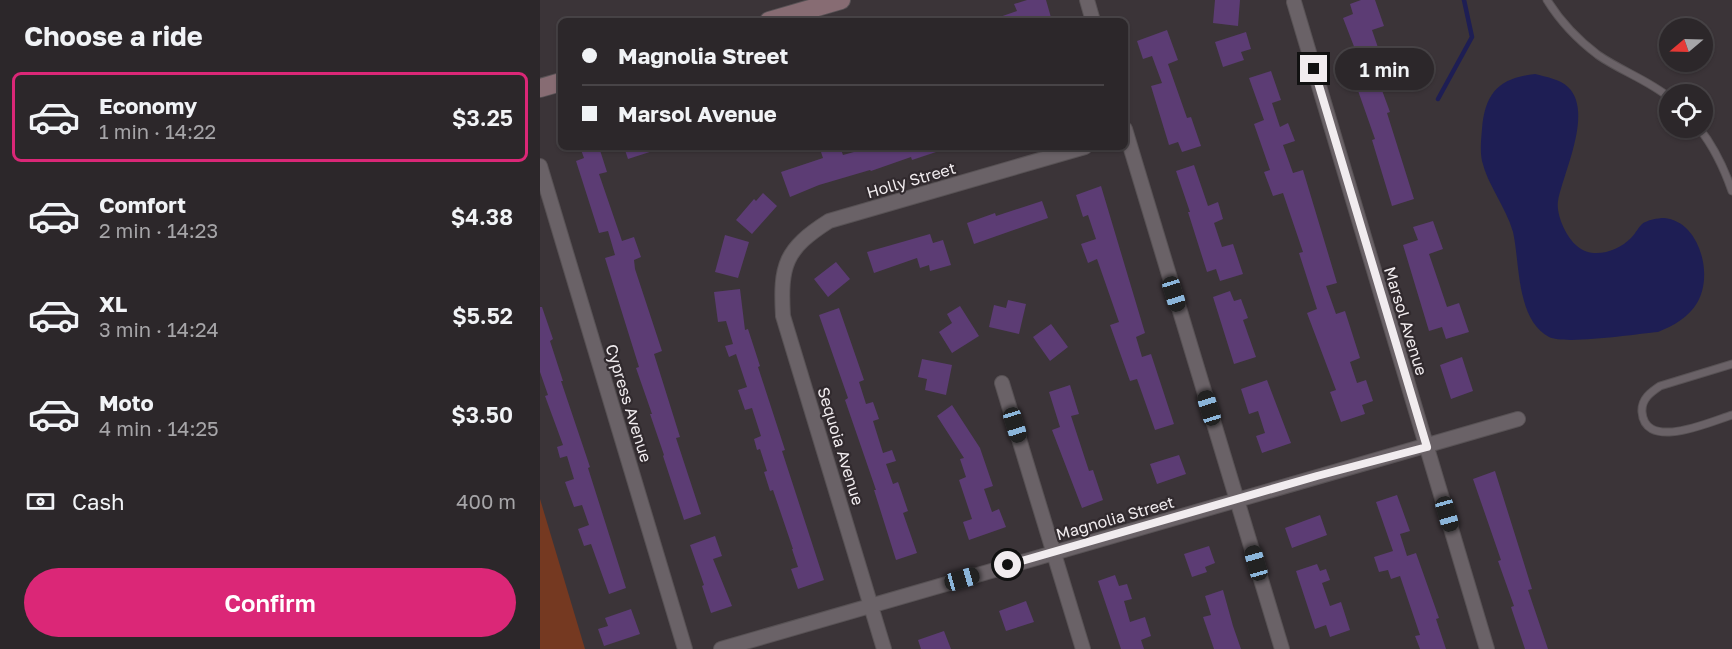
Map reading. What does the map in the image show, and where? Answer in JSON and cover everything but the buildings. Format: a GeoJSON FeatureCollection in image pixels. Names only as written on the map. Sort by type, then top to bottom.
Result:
{"type":"FeatureCollection","features":[{"type":"Feature","properties":{"kind":"street"},"geometry":{"type":"LineString","coordinates":[[779,18],[841,0]]}},
{"type":"Feature","properties":{"kind":"street"},"geometry":{"type":"LineString","coordinates":[[1087,0],[1092,18]]}},
{"type":"Feature","properties":{"kind":"street","name":"Marsol Avenue"},"geometry":{"type":"LineString","coordinates":[[1294,2],[1487,649]]}},
{"type":"Feature","properties":{"kind":"street"},"geometry":{"type":"LineString","coordinates":[[540,88],[558,83]]}},
{"type":"Feature","properties":{"kind":"street"},"geometry":{"type":"LineString","coordinates":[[1128,140],[1282,649]]}},
{"type":"Feature","properties":{"kind":"street","name":"Holly Street"},"geometry":{"type":"LineString","coordinates":[[791,252],[806,235],[829,221],[1075,150]]}},
{"type":"Feature","properties":{"kind":"street","name":"Cypress Avenue"},"geometry":{"type":"LineString","coordinates":[[540,166],[686,649]]}},
{"type":"Feature","properties":{"kind":"street","name":"Sequoia Avenue"},"geometry":{"type":"LineString","coordinates":[[791,252],[781,284],[783,316],[884,649]]}},
{"type":"Feature","properties":{"kind":"street"},"geometry":{"type":"LineString","coordinates":[[1002,383],[1083,649]]}},
{"type":"Feature","properties":{"kind":"street","name":"Magnolia Street"},"geometry":{"type":"LineString","coordinates":[[721,649],[1518,419]]}},
{"type":"Feature","properties":{"kind":"lane"},"geometry":{"type":"LineString","coordinates":[[1547,0],[1574,35],[1598,55],[1659,90]]}},
{"type":"Feature","properties":{"kind":"lane"},"geometry":{"type":"LineString","coordinates":[[1707,138],[1732,191]]}},
{"type":"Feature","properties":{"kind":"lane"},"geometry":{"type":"LineString","coordinates":[[1732,363],[1660,386],[1650,392],[1644,400],[1642,412],[1646,422],[1653,429],[1663,433],[1674,433],[1732,415]]}},
{"type":"Feature","properties":{"kind":"shaded area"},"geometry":{"type":"Polygon","coordinates":[[[1535,74],[1561,82],[1568,87],[1575,98],[1578,111],[1575,143],[1558,201],[1563,225],[1573,242],[1583,250],[1605,252],[1626,243],[1644,223],[1664,218],[1676,221],[1695,239],[1704,265],[1702,292],[1690,313],[1669,327],[1658,332],[1570,340],[1549,337],[1538,329],[1530,317],[1521,289],[1513,232],[1485,170],[1481,157],[1481,145],[1486,106],[1496,90],[1512,79],[1535,74]]]}},
{"type":"Feature","properties":{"kind":"shaded area"},"geometry":{"type":"Polygon","coordinates":[[[540,499],[585,649],[540,649],[540,499]]]}},
{"type":"Feature","properties":{"kind":"waterway"},"geometry":{"type":"LineString","coordinates":[[1438,99],[1472,37],[1464,0]]}},
{"type":"Feature","properties":{"kind":"route"},"geometry":{"type":"LineString","coordinates":[[1008,565],[1317,476],[1427,447],[1314,69]]}}]}
